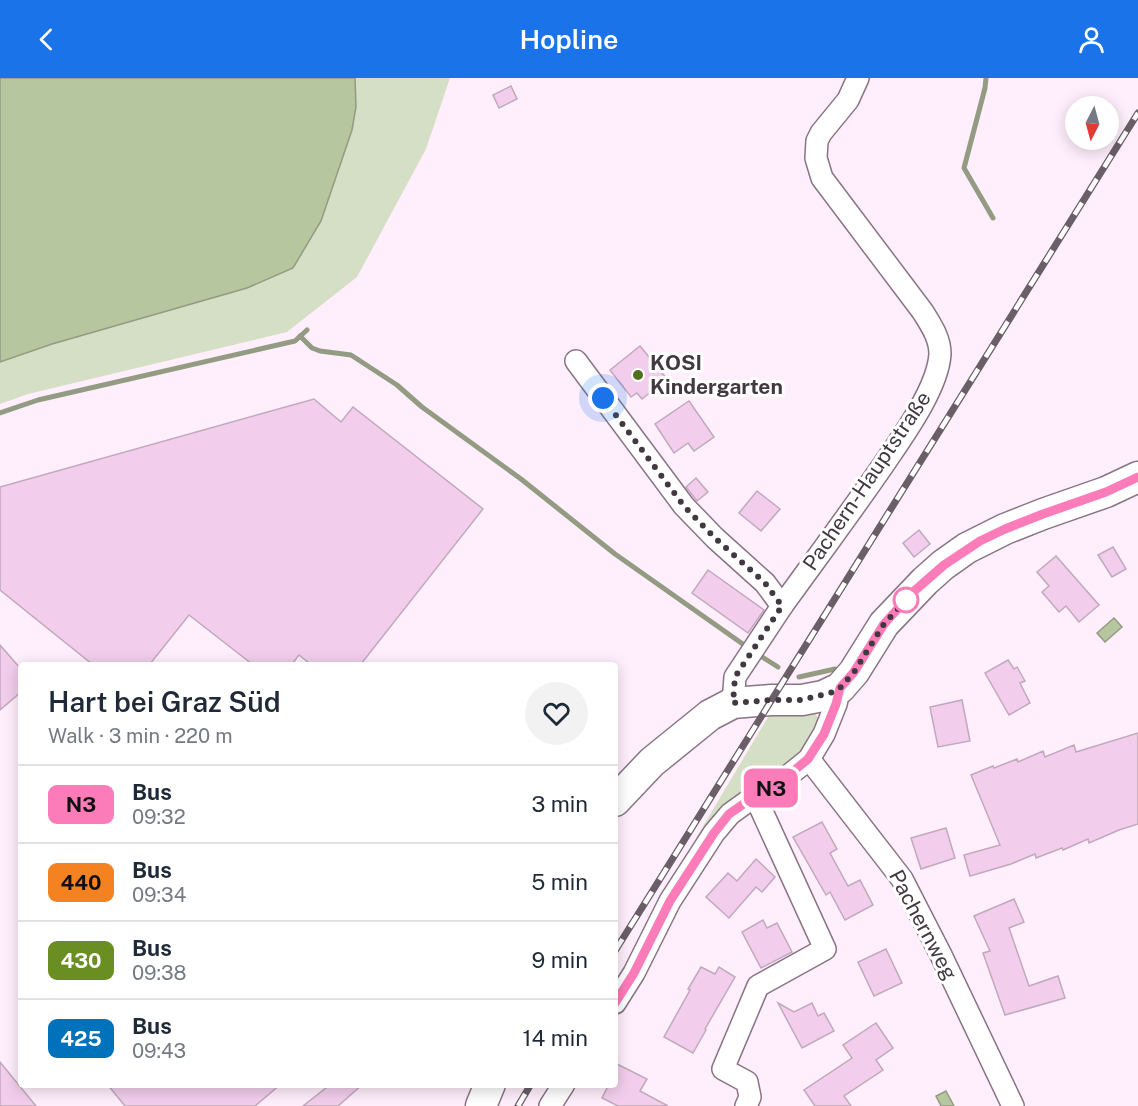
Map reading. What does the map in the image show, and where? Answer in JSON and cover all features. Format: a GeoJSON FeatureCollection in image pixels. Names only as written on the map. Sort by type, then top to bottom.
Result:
{"type":"FeatureCollection","features":[{"type":"Feature","properties":{"kind":"main road"},"geometry":{"type":"LineString","coordinates":[[618,798],[652,762],[710,715],[733,703],[802,700],[823,696],[840,688],[854,672],[884,624],[919,587],[944,565],[980,541],[1043,514],[1106,492],[1138,477]]}},
{"type":"Feature","properties":{"kind":"main road"},"geometry":{"type":"LineString","coordinates":[[481,1106],[488,1088]]}},
{"type":"Feature","properties":{"kind":"street","name":"Pachern-Hauptstraße"},"geometry":{"type":"LineString","coordinates":[[733,703],[735,677],[782,606],[896,445],[923,402],[938,365],[940,352],[935,331],[822,178],[816,158],[817,141],[821,133],[848,100],[858,78]]}},
{"type":"Feature","properties":{"kind":"street"},"geometry":{"type":"LineString","coordinates":[[576,361],[684,506],[715,538],[765,583],[782,606]]}},
{"type":"Feature","properties":{"kind":"street"},"geometry":{"type":"LineString","coordinates":[[618,998],[634,973],[670,901],[699,855],[729,814],[778,784],[808,759],[824,734],[840,688]]}},
{"type":"Feature","properties":{"kind":"street","name":"Pachernweg"},"geometry":{"type":"LineString","coordinates":[[808,759],[902,879],[1014,1106]]}},
{"type":"Feature","properties":{"kind":"street"},"geometry":{"type":"LineString","coordinates":[[746,1106],[750,1097],[747,1082],[723,1069],[758,986],[825,949],[755,796]]}},
{"type":"Feature","properties":{"kind":"street"},"geometry":{"type":"LineString","coordinates":[[550,1106],[561,1088]]}},
{"type":"Feature","properties":{"kind":"shaded area"},"geometry":{"type":"Polygon","coordinates":[[[0,78],[450,78],[426,149],[357,277],[287,332],[28,394],[0,404],[0,78]]]}},
{"type":"Feature","properties":{"kind":"shaded area"},"geometry":{"type":"Polygon","coordinates":[[[0,78],[355,78],[356,107],[352,130],[321,221],[293,268],[247,288],[52,344],[0,362],[0,78]]]}},
{"type":"Feature","properties":{"kind":"shaded area"},"geometry":{"type":"Polygon","coordinates":[[[1114,618],[1122,627],[1105,642],[1097,633],[1114,618]]]}},
{"type":"Feature","properties":{"kind":"shaded area"},"geometry":{"type":"Polygon","coordinates":[[[771,712],[814,712],[819,719],[802,754],[700,840],[696,838],[771,712]]]}},
{"type":"Feature","properties":{"kind":"shaded area"},"geometry":{"type":"Polygon","coordinates":[[[946,1091],[954,1106],[941,1106],[936,1096],[946,1091]]]}},
{"type":"Feature","properties":{"kind":"building"},"geometry":{"type":"Polygon","coordinates":[[[511,86],[517,99],[499,108],[493,95],[511,86]]]}},
{"type":"Feature","properties":{"kind":"building","name":"KOSI Kindergarten"},"geometry":{"type":"Polygon","coordinates":[[[640,346],[667,379],[642,399],[637,393],[631,397],[610,370],[640,346]]]}},
{"type":"Feature","properties":{"kind":"building"},"geometry":{"type":"Polygon","coordinates":[[[314,399],[341,422],[353,407],[483,509],[363,662],[308,662],[299,655],[294,662],[249,662],[189,615],[152,662],[90,662],[0,590],[0,487],[314,399]]]}},
{"type":"Feature","properties":{"kind":"building"},"geometry":{"type":"Polygon","coordinates":[[[689,401],[714,437],[694,451],[688,443],[674,453],[655,424],[689,401]]]}},
{"type":"Feature","properties":{"kind":"building"},"geometry":{"type":"Polygon","coordinates":[[[696,478],[708,492],[697,501],[686,487],[696,478]]]}},
{"type":"Feature","properties":{"kind":"building"},"geometry":{"type":"Polygon","coordinates":[[[757,491],[780,509],[761,531],[739,513],[757,491]]]}},
{"type":"Feature","properties":{"kind":"building"},"geometry":{"type":"Polygon","coordinates":[[[919,530],[930,544],[914,557],[903,543],[919,530]]]}},
{"type":"Feature","properties":{"kind":"building"},"geometry":{"type":"Polygon","coordinates":[[[1113,547],[1126,569],[1112,577],[1098,555],[1113,547]]]}},
{"type":"Feature","properties":{"kind":"building"},"geometry":{"type":"Polygon","coordinates":[[[1056,556],[1099,605],[1079,622],[1066,606],[1059,612],[1042,592],[1049,586],[1037,572],[1056,556]]]}},
{"type":"Feature","properties":{"kind":"building"},"geometry":{"type":"Polygon","coordinates":[[[708,570],[764,610],[748,633],[692,593],[708,570]]]}},
{"type":"Feature","properties":{"kind":"building"},"geometry":{"type":"Polygon","coordinates":[[[0,645],[18,666],[18,695],[0,710],[0,645]]]}},
{"type":"Feature","properties":{"kind":"building"},"geometry":{"type":"Polygon","coordinates":[[[1008,660],[1014,669],[1017,667],[1025,681],[1020,683],[1030,703],[1009,715],[985,673],[1008,660]]]}},
{"type":"Feature","properties":{"kind":"building"},"geometry":{"type":"Polygon","coordinates":[[[962,700],[970,741],[938,747],[930,707],[962,700]]]}},
{"type":"Feature","properties":{"kind":"building"},"geometry":{"type":"Polygon","coordinates":[[[1138,733],[1138,824],[1089,843],[1088,839],[1063,850],[1062,848],[1036,858],[1035,854],[970,876],[964,855],[1000,845],[971,775],[1017,759],[1018,762],[1043,751],[1045,757],[1074,745],[1076,752],[1138,733]]]}},
{"type":"Feature","properties":{"kind":"building"},"geometry":{"type":"Polygon","coordinates":[[[822,822],[837,849],[830,853],[848,886],[860,880],[873,905],[845,920],[830,892],[826,895],[793,837],[822,822]]]}},
{"type":"Feature","properties":{"kind":"building"},"geometry":{"type":"Polygon","coordinates":[[[946,828],[955,858],[921,869],[911,838],[946,828]]]}},
{"type":"Feature","properties":{"kind":"building"},"geometry":{"type":"Polygon","coordinates":[[[756,859],[775,877],[762,892],[756,887],[729,918],[706,897],[728,873],[737,881],[756,859]]]}},
{"type":"Feature","properties":{"kind":"building"},"geometry":{"type":"Polygon","coordinates":[[[1014,899],[1024,922],[1009,928],[1029,986],[1058,976],[1065,998],[1005,1015],[983,953],[990,951],[974,916],[1014,899]]]}},
{"type":"Feature","properties":{"kind":"building"},"geometry":{"type":"Polygon","coordinates":[[[763,920],[767,928],[777,923],[792,952],[761,968],[742,932],[763,920]]]}},
{"type":"Feature","properties":{"kind":"building"},"geometry":{"type":"Polygon","coordinates":[[[886,949],[902,983],[874,996],[858,962],[886,949]]]}},
{"type":"Feature","properties":{"kind":"building"},"geometry":{"type":"Polygon","coordinates":[[[701,967],[715,974],[719,967],[735,977],[693,1053],[664,1037],[701,967]]]}},
{"type":"Feature","properties":{"kind":"building"},"geometry":{"type":"Polygon","coordinates":[[[778,1003],[794,1012],[812,1003],[818,1016],[824,1013],[834,1031],[802,1048],[778,1003]]]}},
{"type":"Feature","properties":{"kind":"building"},"geometry":{"type":"Polygon","coordinates":[[[876,1023],[893,1048],[876,1060],[883,1070],[844,1096],[851,1106],[815,1106],[804,1090],[852,1058],[843,1045],[876,1023]]]}},
{"type":"Feature","properties":{"kind":"building"},"geometry":{"type":"Polygon","coordinates":[[[0,1062],[18,1084],[18,1088],[21,1088],[36,1106],[0,1106],[0,1062]]]}},
{"type":"Feature","properties":{"kind":"building"},"geometry":{"type":"Polygon","coordinates":[[[618,1064],[647,1079],[640,1091],[668,1106],[618,1106],[602,1098],[607,1088],[618,1088],[618,1064]]]}},
{"type":"Feature","properties":{"kind":"building"},"geometry":{"type":"Polygon","coordinates":[[[110,1088],[276,1088],[255,1106],[125,1106],[110,1088]]]}},
{"type":"Feature","properties":{"kind":"building"},"geometry":{"type":"Polygon","coordinates":[[[326,1088],[358,1088],[338,1106],[303,1106],[326,1088]]]}},
{"type":"Feature","properties":{"kind":"waterway"},"geometry":{"type":"LineString","coordinates":[[986,78],[964,168],[993,218]]}},
{"type":"Feature","properties":{"kind":"waterway"},"geometry":{"type":"LineString","coordinates":[[0,413],[38,400],[295,341],[307,330]]}},
{"type":"Feature","properties":{"kind":"waterway"},"geometry":{"type":"LineString","coordinates":[[300,336],[312,348],[320,351],[351,355],[397,385],[422,407],[521,479],[615,554],[747,647]]}},
{"type":"Feature","properties":{"kind":"waterway"},"geometry":{"type":"LineString","coordinates":[[759,655],[778,667]]}},
{"type":"Feature","properties":{"kind":"waterway"},"geometry":{"type":"LineString","coordinates":[[799,677],[835,669]]}},
{"type":"Feature","properties":{"kind":"railway"},"geometry":{"type":"LineString","coordinates":[[618,946],[1138,113]]}},
{"type":"Feature","properties":{"kind":"railway"},"geometry":{"type":"LineString","coordinates":[[518,1106],[529,1088]]}},
{"type":"Feature","properties":{"kind":"bus line","name":"N3"},"geometry":{"type":"LineString","coordinates":[[618,998],[634,973],[670,901],[714,833],[729,814],[778,784],[808,759],[824,734],[840,688],[854,672],[884,624],[912,593],[944,565],[980,541],[1043,514],[1106,492],[1138,477]]}},
{"type":"Feature","properties":{"kind":"place","name":"KOSI Kindergarten"},"geometry":{"type":"Point","coordinates":[638,375]}},
{"type":"Feature","properties":{"kind":"route"},"geometry":{"type":"LineString","coordinates":[[603,398],[684,506],[715,538],[765,583],[782,606],[735,677],[733,703],[802,700],[823,696],[840,688],[854,672],[884,624],[906,600]]}}]}
